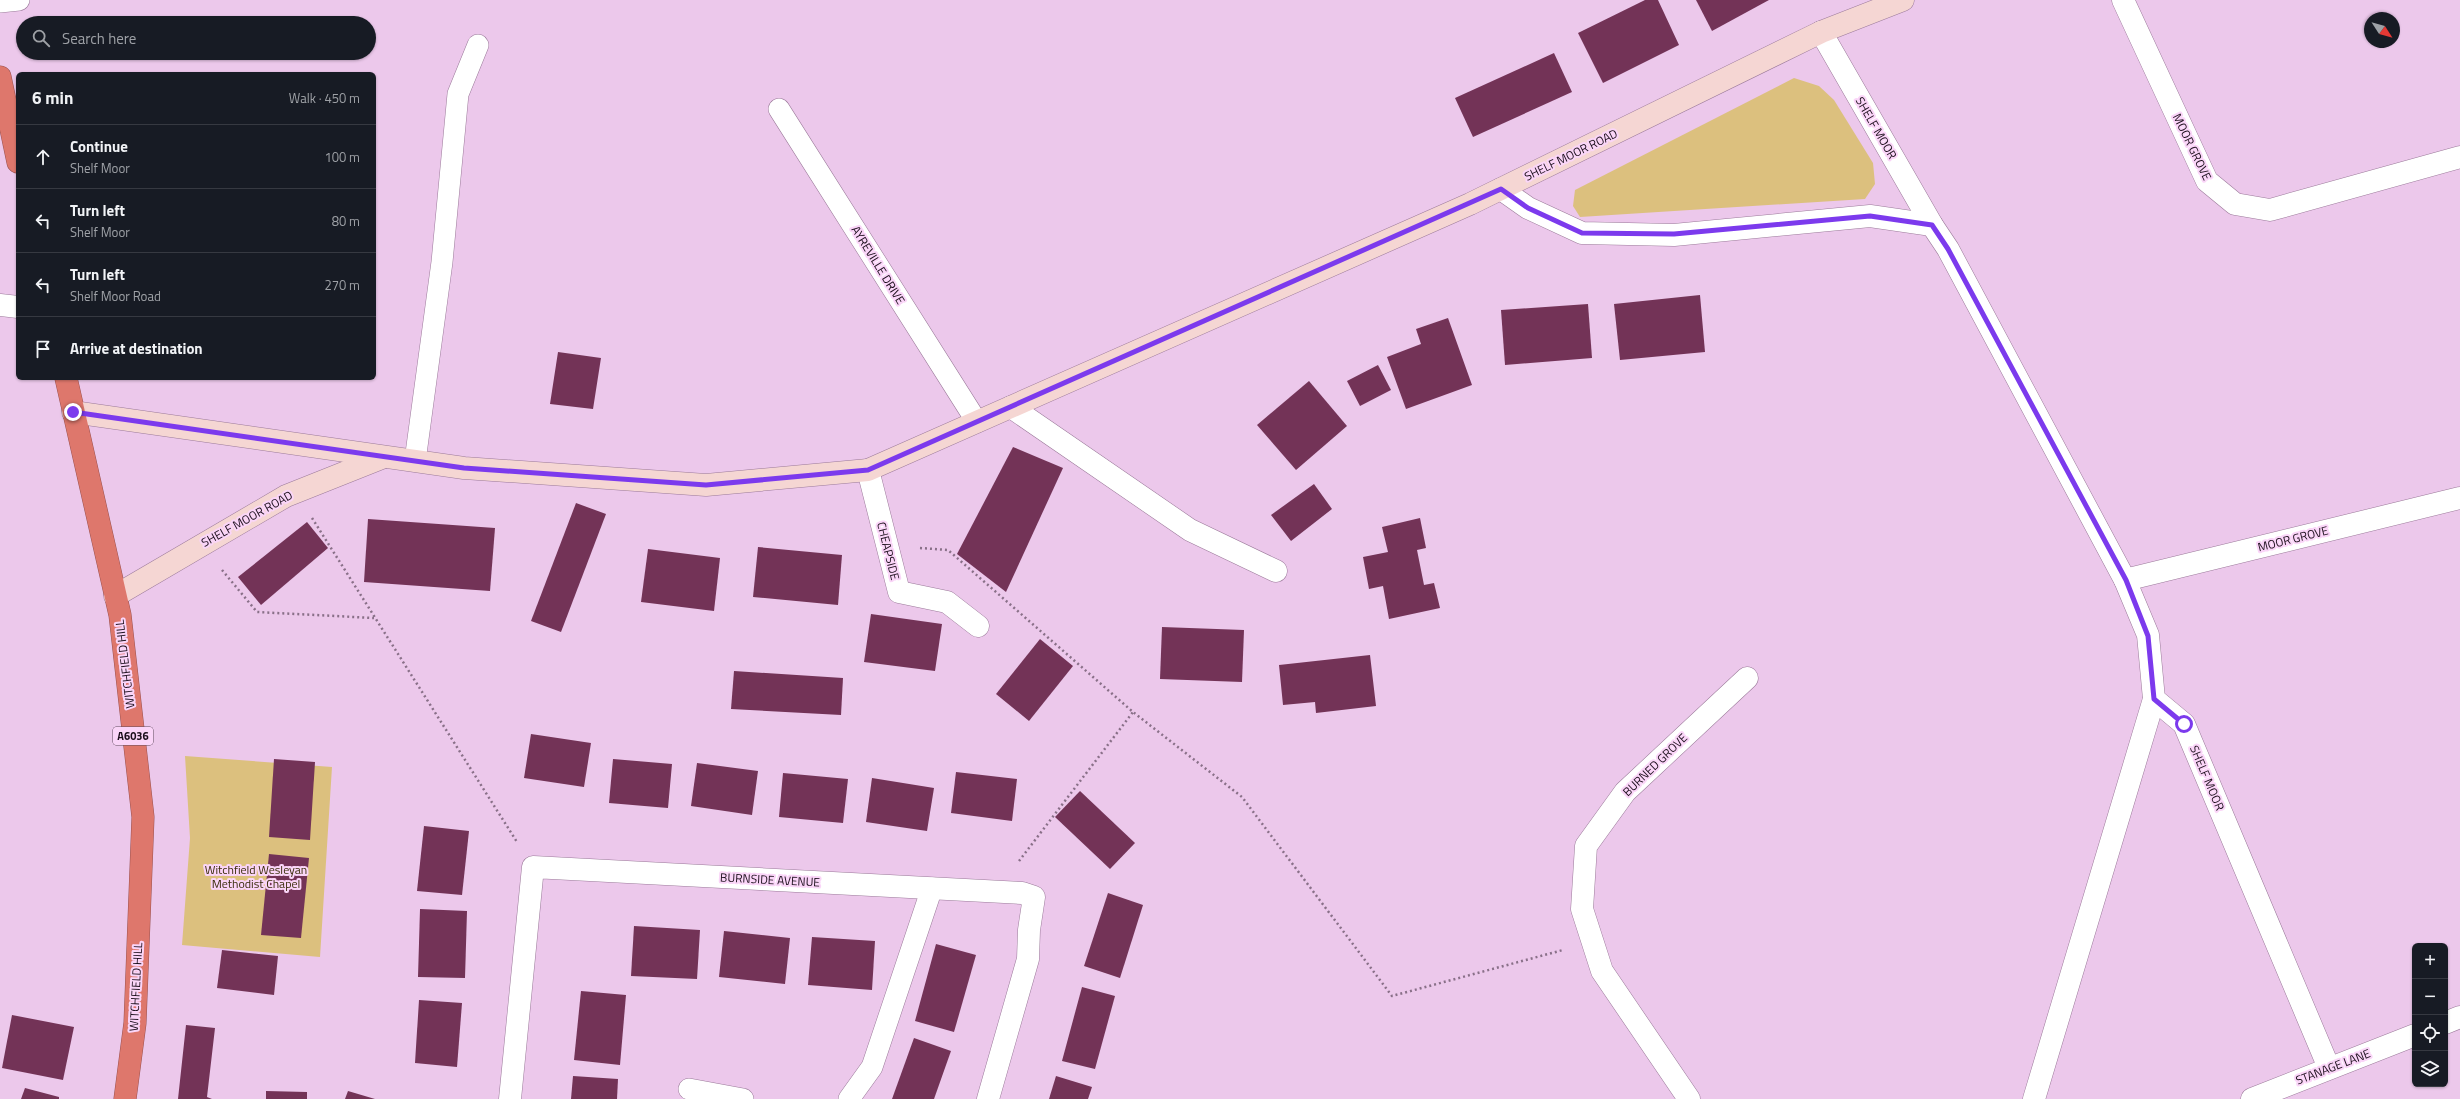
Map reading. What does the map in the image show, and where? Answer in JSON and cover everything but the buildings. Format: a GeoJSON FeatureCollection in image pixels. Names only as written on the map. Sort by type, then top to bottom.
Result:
{"type":"FeatureCollection","features":[{"type":"Feature","properties":{"kind":"highway"},"geometry":{"type":"LineString","coordinates":[[0,77],[16,153]]}},
{"type":"Feature","properties":{"kind":"highway","name":"WITCHFIELD HILL"},"geometry":{"type":"LineString","coordinates":[[66,380],[120,614],[143,817],[135,1023],[125,1099]]}},
{"type":"Feature","properties":{"kind":"street","name":"SHELF MOOR ROAD"},"geometry":{"type":"LineString","coordinates":[[73,412],[464,468],[706,485],[868,470],[1501,189],[1821,32],[1903,0]]}},
{"type":"Feature","properties":{"kind":"street","name":"MOOR GROVE"},"geometry":{"type":"LineString","coordinates":[[2123,0],[2207,181],[2235,204],[2270,210],[2460,156]]}},
{"type":"Feature","properties":{"kind":"street","name":"SHELF MOOR"},"geometry":{"type":"LineString","coordinates":[[1821,32],[1951,256],[2126,580],[2148,636],[2154,699],[2184,724],[2329,1068]]}},
{"type":"Feature","properties":{"kind":"street"},"geometry":{"type":"LineString","coordinates":[[1501,189],[1528,208],[1582,233],[1674,234],[1870,216],[1932,225]]}},
{"type":"Feature","properties":{"kind":"street"},"geometry":{"type":"LineString","coordinates":[[0,305],[16,307]]}},
{"type":"Feature","properties":{"kind":"street"},"geometry":{"type":"LineString","coordinates":[[1011,407],[1190,530],[1276,570]]}},
{"type":"Feature","properties":{"kind":"street","name":"SHELF MOOR ROAD"},"geometry":{"type":"LineString","coordinates":[[115,596],[201,544],[295,492],[385,457]]}},
{"type":"Feature","properties":{"kind":"street","name":"CHEAPSIDE"},"geometry":{"type":"LineString","coordinates":[[868,470],[899,592],[947,602],[978,626]]}},
{"type":"Feature","properties":{"kind":"street","name":"MOOR GROVE"},"geometry":{"type":"LineString","coordinates":[[2126,580],[2460,498]]}},
{"type":"Feature","properties":{"kind":"street","name":"BURNED GROVE"},"geometry":{"type":"LineString","coordinates":[[1689,1099],[1602,971],[1582,909],[1586,846],[1625,792],[1747,678]]}},
{"type":"Feature","properties":{"kind":"street"},"geometry":{"type":"LineString","coordinates":[[2034,1099],[2154,699]]}},
{"type":"Feature","properties":{"kind":"street"},"geometry":{"type":"LineString","coordinates":[[510,1099],[532,867]]}},
{"type":"Feature","properties":{"kind":"street","name":"BURNSIDE AVENUE"},"geometry":{"type":"LineString","coordinates":[[532,867],[1022,893],[1034,897],[1029,930],[1028,959],[988,1099]]}},
{"type":"Feature","properties":{"kind":"street"},"geometry":{"type":"LineString","coordinates":[[2448,1022],[2460,1017]]}},
{"type":"Feature","properties":{"kind":"street","name":"STANAGE LANE"},"geometry":{"type":"LineString","coordinates":[[2252,1099],[2412,1036]]}},
{"type":"Feature","properties":{"kind":"lane"},"geometry":{"type":"LineString","coordinates":[[0,2],[19,0]]}},
{"type":"Feature","properties":{"kind":"lane"},"geometry":{"type":"LineString","coordinates":[[415,461],[442,262],[458,94],[478,45]]}},
{"type":"Feature","properties":{"kind":"lane","name":"AYREVILLE DRIVE"},"geometry":{"type":"LineString","coordinates":[[779,109],[977,422]]}},
{"type":"Feature","properties":{"kind":"lane"},"geometry":{"type":"LineString","coordinates":[[849,1099],[872,1067],[932,888]]}},
{"type":"Feature","properties":{"kind":"lane"},"geometry":{"type":"LineString","coordinates":[[689,1089],[743,1099]]}},
{"type":"Feature","properties":{"kind":"path"},"geometry":{"type":"LineString","coordinates":[[295,492],[532,867]]}},
{"type":"Feature","properties":{"kind":"path"},"geometry":{"type":"LineString","coordinates":[[201,544],[257,612],[375,618]]}},
{"type":"Feature","properties":{"kind":"path"},"geometry":{"type":"LineString","coordinates":[[887,547],[948,550],[1133,712],[1242,797],[1392,996],[1592,942]]}},
{"type":"Feature","properties":{"kind":"path"},"geometry":{"type":"LineString","coordinates":[[996,892],[1133,712]]}},
{"type":"Feature","properties":{"kind":"green space"},"geometry":{"type":"Polygon","coordinates":[[[1794,78],[1819,86],[1834,100],[1873,163],[1875,184],[1865,199],[1580,217],[1573,206],[1575,190],[1794,78]]]}},
{"type":"Feature","properties":{"kind":"green space","name":"Witchfield Wesleyan Methodist Chapel"},"geometry":{"type":"Polygon","coordinates":[[[185,756],[332,767],[320,957],[182,945],[190,838],[185,756]]]}},
{"type":"Feature","properties":{"kind":"route"},"geometry":{"type":"LineString","coordinates":[[73,412],[464,468],[706,485],[868,470],[1501,189],[1528,208],[1582,233],[1674,234],[1870,216],[1932,225],[1948,249],[2126,580],[2148,636],[2154,699],[2184,724]]}}]}
